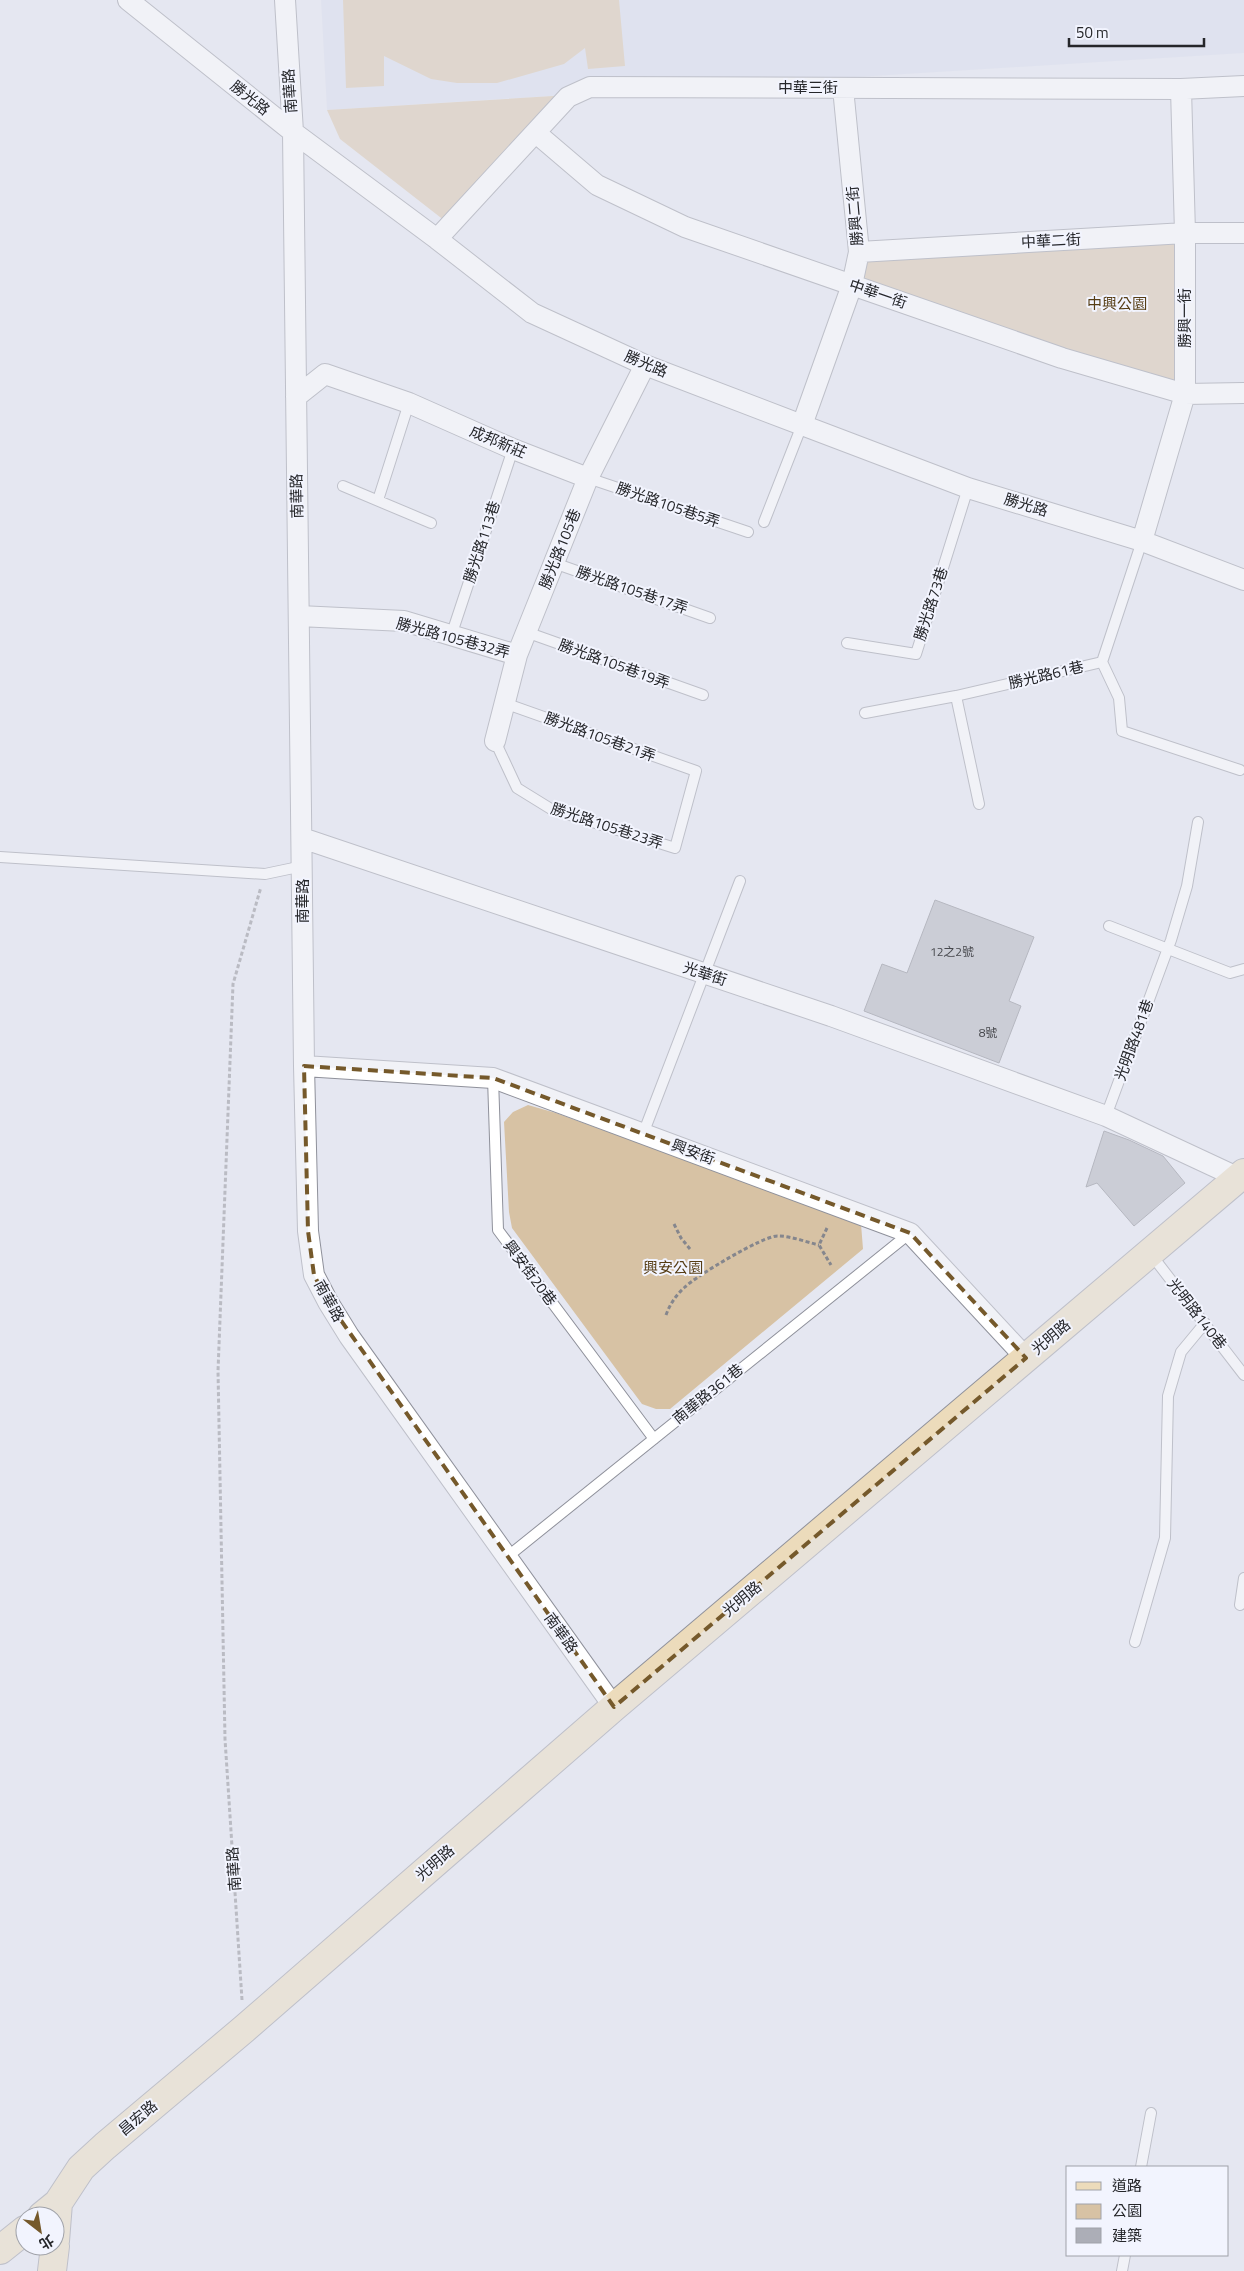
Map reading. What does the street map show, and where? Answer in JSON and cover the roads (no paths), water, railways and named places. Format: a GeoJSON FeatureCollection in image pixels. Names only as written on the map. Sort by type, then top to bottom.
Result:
{"type":"FeatureCollection","features":[{"type":"Feature","properties":{"kind":"main road","name":"光明路"},"geometry":{"type":"LineString","coordinates":[[244,2029],[614,1707],[1241,1176]]}},
{"type":"Feature","properties":{"kind":"main road","name":"昌宏路"},"geometry":{"type":"LineString","coordinates":[[52,2206],[81,2168],[244,2029]]}},
{"type":"Feature","properties":{"kind":"main road"},"geometry":{"type":"LineString","coordinates":[[0,2250],[15,2238]]}},
{"type":"Feature","properties":{"kind":"main road"},"geometry":{"type":"LineString","coordinates":[[52,2271],[53,2256]]}},
{"type":"Feature","properties":{"kind":"street","name":"勝光路"},"geometry":{"type":"LineString","coordinates":[[128,0],[293,132],[532,313],[645,365],[802,426],[968,488],[1142,541],[1244,580]]}},
{"type":"Feature","properties":{"kind":"street","name":"南華路"},"geometry":{"type":"LineString","coordinates":[[285,0],[293,132],[304,1066],[308,1231],[314,1274],[328,1302],[349,1336],[614,1707]]}},
{"type":"Feature","properties":{"kind":"street","name":"中華三街"},"geometry":{"type":"LineString","coordinates":[[438,240],[568,97],[590,87],[1181,89],[1244,86]]}},
{"type":"Feature","properties":{"kind":"street","name":"勝興二街"},"geometry":{"type":"LineString","coordinates":[[802,426],[852,286],[859,252],[843,88]]}},
{"type":"Feature","properties":{"kind":"street","name":"勝興一街"},"geometry":{"type":"LineString","coordinates":[[1142,541],[1185,394],[1186,233],[1181,89]]}},
{"type":"Feature","properties":{"kind":"street","name":"中華一街"},"geometry":{"type":"LineString","coordinates":[[536,133],[597,185],[685,227],[1062,358],[1185,394],[1244,393]]}},
{"type":"Feature","properties":{"kind":"street","name":"中華二街"},"geometry":{"type":"LineString","coordinates":[[859,252],[1186,233],[1244,233]]}},
{"type":"Feature","properties":{"kind":"street","name":"勝光路105巷"},"geometry":{"type":"LineString","coordinates":[[495,740],[517,655],[526,632],[588,478],[645,365]]}},
{"type":"Feature","properties":{"kind":"street","name":"成邦新莊"},"geometry":{"type":"LineString","coordinates":[[296,397],[325,374],[409,403],[513,449],[588,478]]}},
{"type":"Feature","properties":{"kind":"street","name":"勝光路105巷32弄"},"geometry":{"type":"LineString","coordinates":[[299,616],[404,621],[517,655]]}},
{"type":"Feature","properties":{"kind":"street","name":"光華街"},"geometry":{"type":"LineString","coordinates":[[302,838],[831,1016],[1106,1116]]}},
{"type":"Feature","properties":{"kind":"street","name":"興安街"},"geometry":{"type":"LineString","coordinates":[[304,1066],[493,1078],[910,1233],[1026,1358]]}},
{"type":"Feature","properties":{"kind":"street"},"geometry":{"type":"LineString","coordinates":[[1106,1116],[1241,1176]]}},
{"type":"Feature","properties":{"kind":"lane"},"geometry":{"type":"LineString","coordinates":[[378,500],[409,403]]}},
{"type":"Feature","properties":{"kind":"lane"},"geometry":{"type":"LineString","coordinates":[[764,522],[802,426]]}},
{"type":"Feature","properties":{"kind":"lane","name":"勝光路113巷"},"geometry":{"type":"LineString","coordinates":[[451,636],[513,449]]}},
{"type":"Feature","properties":{"kind":"lane","name":"勝光路105巷5弄"},"geometry":{"type":"LineString","coordinates":[[588,478],[748,532]]}},
{"type":"Feature","properties":{"kind":"lane"},"geometry":{"type":"LineString","coordinates":[[342,486],[431,522]]}},
{"type":"Feature","properties":{"kind":"lane","name":"勝光路73巷"},"geometry":{"type":"LineString","coordinates":[[847,643],[916,654],[968,488]]}},
{"type":"Feature","properties":{"kind":"lane","name":"勝光路61巷"},"geometry":{"type":"LineString","coordinates":[[865,713],[956,696],[1102,662],[1142,541]]}},
{"type":"Feature","properties":{"kind":"lane","name":"勝光路105巷17弄"},"geometry":{"type":"LineString","coordinates":[[554,563],[710,618]]}},
{"type":"Feature","properties":{"kind":"lane","name":"勝光路105巷19弄"},"geometry":{"type":"LineString","coordinates":[[526,632],[703,695]]}},
{"type":"Feature","properties":{"kind":"lane"},"geometry":{"type":"LineString","coordinates":[[1102,662],[1119,698],[1122,731],[1240,770]]}},
{"type":"Feature","properties":{"kind":"lane"},"geometry":{"type":"LineString","coordinates":[[956,696],[979,804]]}},
{"type":"Feature","properties":{"kind":"lane","name":"勝光路105巷21弄"},"geometry":{"type":"LineString","coordinates":[[504,703],[696,771]]}},
{"type":"Feature","properties":{"kind":"lane","name":"勝光路105巷23弄"},"geometry":{"type":"LineString","coordinates":[[495,740],[517,788],[551,809],[675,848],[696,771]]}},
{"type":"Feature","properties":{"kind":"lane","name":"光明路481巷"},"geometry":{"type":"LineString","coordinates":[[1106,1116],[1168,949],[1187,886],[1198,822]]}},
{"type":"Feature","properties":{"kind":"lane"},"geometry":{"type":"LineString","coordinates":[[0,857],[265,874],[303,866]]}},
{"type":"Feature","properties":{"kind":"lane"},"geometry":{"type":"LineString","coordinates":[[643,1134],[740,881]]}},
{"type":"Feature","properties":{"kind":"lane"},"geometry":{"type":"LineString","coordinates":[[1109,926],[1230,973],[1244,968]]}},
{"type":"Feature","properties":{"kind":"lane","name":"興安街20巷"},"geometry":{"type":"LineString","coordinates":[[493,1078],[498,1230],[654,1439]]}},
{"type":"Feature","properties":{"kind":"lane","name":"南華路361巷"},"geometry":{"type":"LineString","coordinates":[[507,1557],[910,1233]]}},
{"type":"Feature","properties":{"kind":"lane","name":"光明路140巷"},"geometry":{"type":"LineString","coordinates":[[1149,1252],[1244,1376]]}},
{"type":"Feature","properties":{"kind":"lane"},"geometry":{"type":"LineString","coordinates":[[1135,1642],[1166,1538],[1168,1396],[1180,1352],[1205,1323]]}},
{"type":"Feature","properties":{"kind":"lane"},"geometry":{"type":"LineString","coordinates":[[1240,1605],[1244,1578]]}},
{"type":"Feature","properties":{"kind":"lane"},"geometry":{"type":"LineString","coordinates":[[1141,2166],[1151,2113]]}},
{"type":"Feature","properties":{"kind":"lane"},"geometry":{"type":"LineString","coordinates":[[1122,2271],[1125,2256]]}},
{"type":"Feature","properties":{"kind":"park label","name":"中興公園"},"geometry":{"type":"Point","coordinates":[1117,304]}},
{"type":"Feature","properties":{"kind":"park label","name":"興安公園"},"geometry":{"type":"Point","coordinates":[673,1268]}}]}
